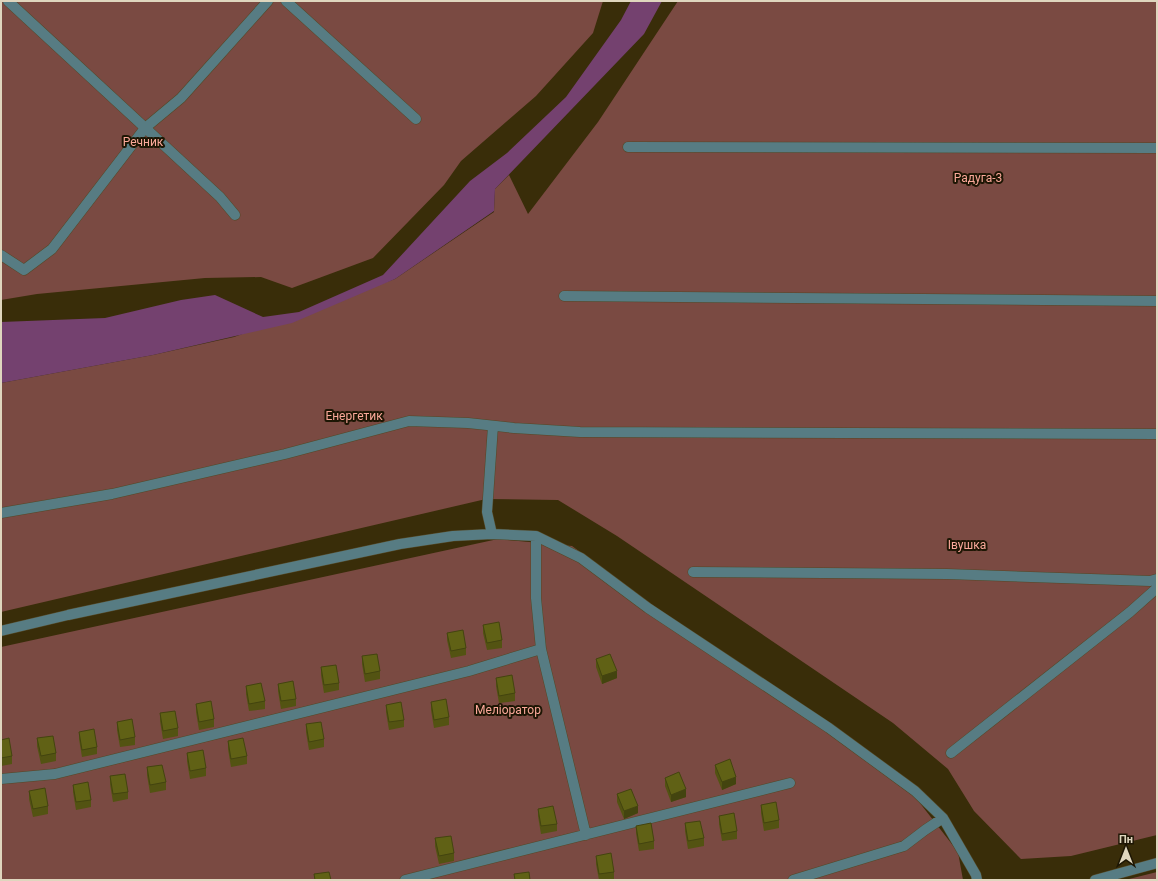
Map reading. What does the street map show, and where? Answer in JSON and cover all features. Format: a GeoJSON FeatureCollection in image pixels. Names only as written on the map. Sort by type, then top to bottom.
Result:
{"type":"FeatureCollection","features":[{"type":"Feature","properties":{"kind":"street"},"geometry":{"type":"LineString","coordinates":[[8,1],[220,197],[235,215]]}},
{"type":"Feature","properties":{"kind":"street"},"geometry":{"type":"LineString","coordinates":[[1,255],[24,270],[52,249],[145,128],[181,98],[268,1]]}},
{"type":"Feature","properties":{"kind":"street"},"geometry":{"type":"LineString","coordinates":[[286,1],[416,119]]}},
{"type":"Feature","properties":{"kind":"street"},"geometry":{"type":"LineString","coordinates":[[628,147],[1157,148]]}},
{"type":"Feature","properties":{"kind":"street"},"geometry":{"type":"LineString","coordinates":[[564,296],[1157,300]]}},
{"type":"Feature","properties":{"kind":"street"},"geometry":{"type":"LineString","coordinates":[[1,513],[112,494],[285,454],[409,421],[468,423],[580,432],[1157,434]]}},
{"type":"Feature","properties":{"kind":"street"},"geometry":{"type":"LineString","coordinates":[[492,534],[487,512],[493,426]]}},
{"type":"Feature","properties":{"kind":"street"},"geometry":{"type":"LineString","coordinates":[[1,631],[68,615],[400,544],[453,536],[492,534],[536,536],[581,558],[648,608],[829,728],[914,790],[943,818],[976,875],[977,880]]}},
{"type":"Feature","properties":{"kind":"street"},"geometry":{"type":"LineString","coordinates":[[536,536],[536,598],[541,649],[586,835]]}},
{"type":"Feature","properties":{"kind":"street"},"geometry":{"type":"LineString","coordinates":[[693,572],[947,574],[1150,581],[1157,579]]}},
{"type":"Feature","properties":{"kind":"street"},"geometry":{"type":"LineString","coordinates":[[951,753],[1130,612],[1157,588]]}},
{"type":"Feature","properties":{"kind":"street"},"geometry":{"type":"LineString","coordinates":[[1,779],[55,774],[461,673],[541,649]]}},
{"type":"Feature","properties":{"kind":"street"},"geometry":{"type":"LineString","coordinates":[[405,880],[790,783]]}},
{"type":"Feature","properties":{"kind":"street"},"geometry":{"type":"LineString","coordinates":[[793,880],[904,846],[943,818]]}},
{"type":"Feature","properties":{"kind":"street"},"geometry":{"type":"LineString","coordinates":[[1095,880],[1157,863]]}},
{"type":"Feature","properties":{"kind":"green space","name":"Речник"},"geometry":{"type":"Polygon","coordinates":[[[1,1],[603,1],[593,33],[536,96],[461,161],[444,185],[373,258],[292,288],[261,277],[205,278],[37,294],[1,300],[1,1]]]}},
{"type":"Feature","properties":{"kind":"green space"},"geometry":{"type":"Polygon","coordinates":[[[678,1],[1157,1],[1157,835],[1071,856],[1021,859],[974,811],[948,769],[893,723],[617,536],[558,500],[486,499],[1,612],[1,383],[153,355],[234,337],[395,279],[494,212],[495,189],[509,175],[528,214],[598,122],[678,1]]]}},
{"type":"Feature","properties":{"kind":"green space","name":"Меліоратор"},"geometry":{"type":"Polygon","coordinates":[[[498,539],[572,546],[784,701],[916,798],[958,852],[963,880],[1,880],[1,647],[498,539]]]}},
{"type":"Feature","properties":{"kind":"green space"},"geometry":{"type":"Polygon","coordinates":[[[1157,872],[1157,880],[1125,880],[1157,872]]]}},
{"type":"Feature","properties":{"kind":"shaded area"},"geometry":{"type":"Polygon","coordinates":[[[631,1],[662,1],[644,34],[495,189],[494,211],[395,279],[292,323],[153,355],[1,383],[1,322],[105,318],[181,300],[215,295],[263,317],[299,312],[383,275],[470,181],[507,153],[566,97],[621,20],[631,1]]]}},
{"type":"Feature","properties":{"kind":"building"},"geometry":{"type":"Polygon","coordinates":[[[499,622],[502,640],[487,643],[483,625],[499,622]]]}},
{"type":"Feature","properties":{"kind":"building"},"geometry":{"type":"Polygon","coordinates":[[[463,630],[466,648],[451,651],[447,633],[463,630]]]}},
{"type":"Feature","properties":{"kind":"building"},"geometry":{"type":"Polygon","coordinates":[[[377,654],[380,671],[365,674],[362,656],[377,654]]]}},
{"type":"Feature","properties":{"kind":"building"},"geometry":{"type":"Polygon","coordinates":[[[610,654],[617,671],[602,676],[596,659],[610,654]]]}},
{"type":"Feature","properties":{"kind":"building"},"geometry":{"type":"Polygon","coordinates":[[[336,665],[339,683],[324,685],[321,667],[336,665]]]}},
{"type":"Feature","properties":{"kind":"building"},"geometry":{"type":"Polygon","coordinates":[[[512,675],[515,693],[499,696],[496,678],[512,675]]]}},
{"type":"Feature","properties":{"kind":"building"},"geometry":{"type":"Polygon","coordinates":[[[293,681],[296,699],[281,701],[278,684],[293,681]]]}},
{"type":"Feature","properties":{"kind":"building"},"geometry":{"type":"Polygon","coordinates":[[[261,683],[265,701],[249,704],[246,686],[261,683]]]}},
{"type":"Feature","properties":{"kind":"building"},"geometry":{"type":"Polygon","coordinates":[[[446,699],[449,717],[434,720],[431,702],[446,699]]]}},
{"type":"Feature","properties":{"kind":"building"},"geometry":{"type":"Polygon","coordinates":[[[211,701],[214,719],[199,722],[196,704],[211,701]]]}},
{"type":"Feature","properties":{"kind":"building"},"geometry":{"type":"Polygon","coordinates":[[[401,702],[404,720],[389,722],[386,705],[401,702]]]}},
{"type":"Feature","properties":{"kind":"building"},"geometry":{"type":"Polygon","coordinates":[[[175,711],[178,728],[163,731],[160,713],[175,711]]]}},
{"type":"Feature","properties":{"kind":"building"},"geometry":{"type":"Polygon","coordinates":[[[132,719],[135,737],[120,740],[117,722],[132,719]]]}},
{"type":"Feature","properties":{"kind":"building"},"geometry":{"type":"Polygon","coordinates":[[[321,722],[324,739],[309,742],[306,724],[321,722]]]}},
{"type":"Feature","properties":{"kind":"building"},"geometry":{"type":"Polygon","coordinates":[[[94,729],[97,747],[82,750],[79,732],[94,729]]]}},
{"type":"Feature","properties":{"kind":"building"},"geometry":{"type":"Polygon","coordinates":[[[53,736],[56,753],[41,756],[37,738],[53,736]]]}},
{"type":"Feature","properties":{"kind":"building"},"geometry":{"type":"Polygon","coordinates":[[[9,738],[12,756],[1,758],[1,740],[9,738]]]}},
{"type":"Feature","properties":{"kind":"building"},"geometry":{"type":"Polygon","coordinates":[[[243,738],[247,756],[231,759],[228,741],[243,738]]]}},
{"type":"Feature","properties":{"kind":"building"},"geometry":{"type":"Polygon","coordinates":[[[203,750],[206,768],[190,771],[187,753],[203,750]]]}},
{"type":"Feature","properties":{"kind":"building"},"geometry":{"type":"Polygon","coordinates":[[[730,759],[736,777],[722,782],[715,765],[730,759]]]}},
{"type":"Feature","properties":{"kind":"building"},"geometry":{"type":"Polygon","coordinates":[[[162,765],[166,782],[150,785],[147,767],[162,765]]]}},
{"type":"Feature","properties":{"kind":"building"},"geometry":{"type":"Polygon","coordinates":[[[679,772],[686,789],[671,795],[665,778],[679,772]]]}},
{"type":"Feature","properties":{"kind":"building"},"geometry":{"type":"Polygon","coordinates":[[[125,774],[128,792],[113,794],[110,776],[125,774]]]}},
{"type":"Feature","properties":{"kind":"building"},"geometry":{"type":"Polygon","coordinates":[[[88,782],[91,800],[76,802],[73,785],[88,782]]]}},
{"type":"Feature","properties":{"kind":"building"},"geometry":{"type":"Polygon","coordinates":[[[45,788],[48,806],[33,809],[29,791],[45,788]]]}},
{"type":"Feature","properties":{"kind":"building"},"geometry":{"type":"Polygon","coordinates":[[[631,789],[638,806],[624,811],[617,794],[631,789]]]}},
{"type":"Feature","properties":{"kind":"building"},"geometry":{"type":"Polygon","coordinates":[[[776,802],[779,820],[764,823],[761,805],[776,802]]]}},
{"type":"Feature","properties":{"kind":"building"},"geometry":{"type":"Polygon","coordinates":[[[553,806],[557,824],[541,826],[538,809],[553,806]]]}},
{"type":"Feature","properties":{"kind":"building"},"geometry":{"type":"Polygon","coordinates":[[[734,813],[737,831],[722,834],[719,816],[734,813]]]}},
{"type":"Feature","properties":{"kind":"building"},"geometry":{"type":"Polygon","coordinates":[[[700,821],[704,838],[688,841],[685,823],[700,821]]]}},
{"type":"Feature","properties":{"kind":"building"},"geometry":{"type":"Polygon","coordinates":[[[651,823],[654,841],[639,844],[636,826],[651,823]]]}},
{"type":"Feature","properties":{"kind":"building"},"geometry":{"type":"Polygon","coordinates":[[[451,836],[454,853],[439,856],[435,838],[451,836]]]}},
{"type":"Feature","properties":{"kind":"building"},"geometry":{"type":"Polygon","coordinates":[[[611,853],[614,872],[599,874],[596,856],[611,853]]]}},
{"type":"Feature","properties":{"kind":"building"},"geometry":{"type":"Polygon","coordinates":[[[329,872],[331,880],[315,880],[314,874],[329,872]]]}},
{"type":"Feature","properties":{"kind":"building"},"geometry":{"type":"Polygon","coordinates":[[[529,872],[530,880],[515,880],[514,874],[529,872]]]}},
{"type":"Feature","properties":{"kind":"park label","name":"Радуга-3"},"geometry":{"type":"Point","coordinates":[978,178]}},
{"type":"Feature","properties":{"kind":"park label","name":"Енергетик"},"geometry":{"type":"Point","coordinates":[354,416]}},
{"type":"Feature","properties":{"kind":"park label","name":"Івушка"},"geometry":{"type":"Point","coordinates":[967,545]}}]}
